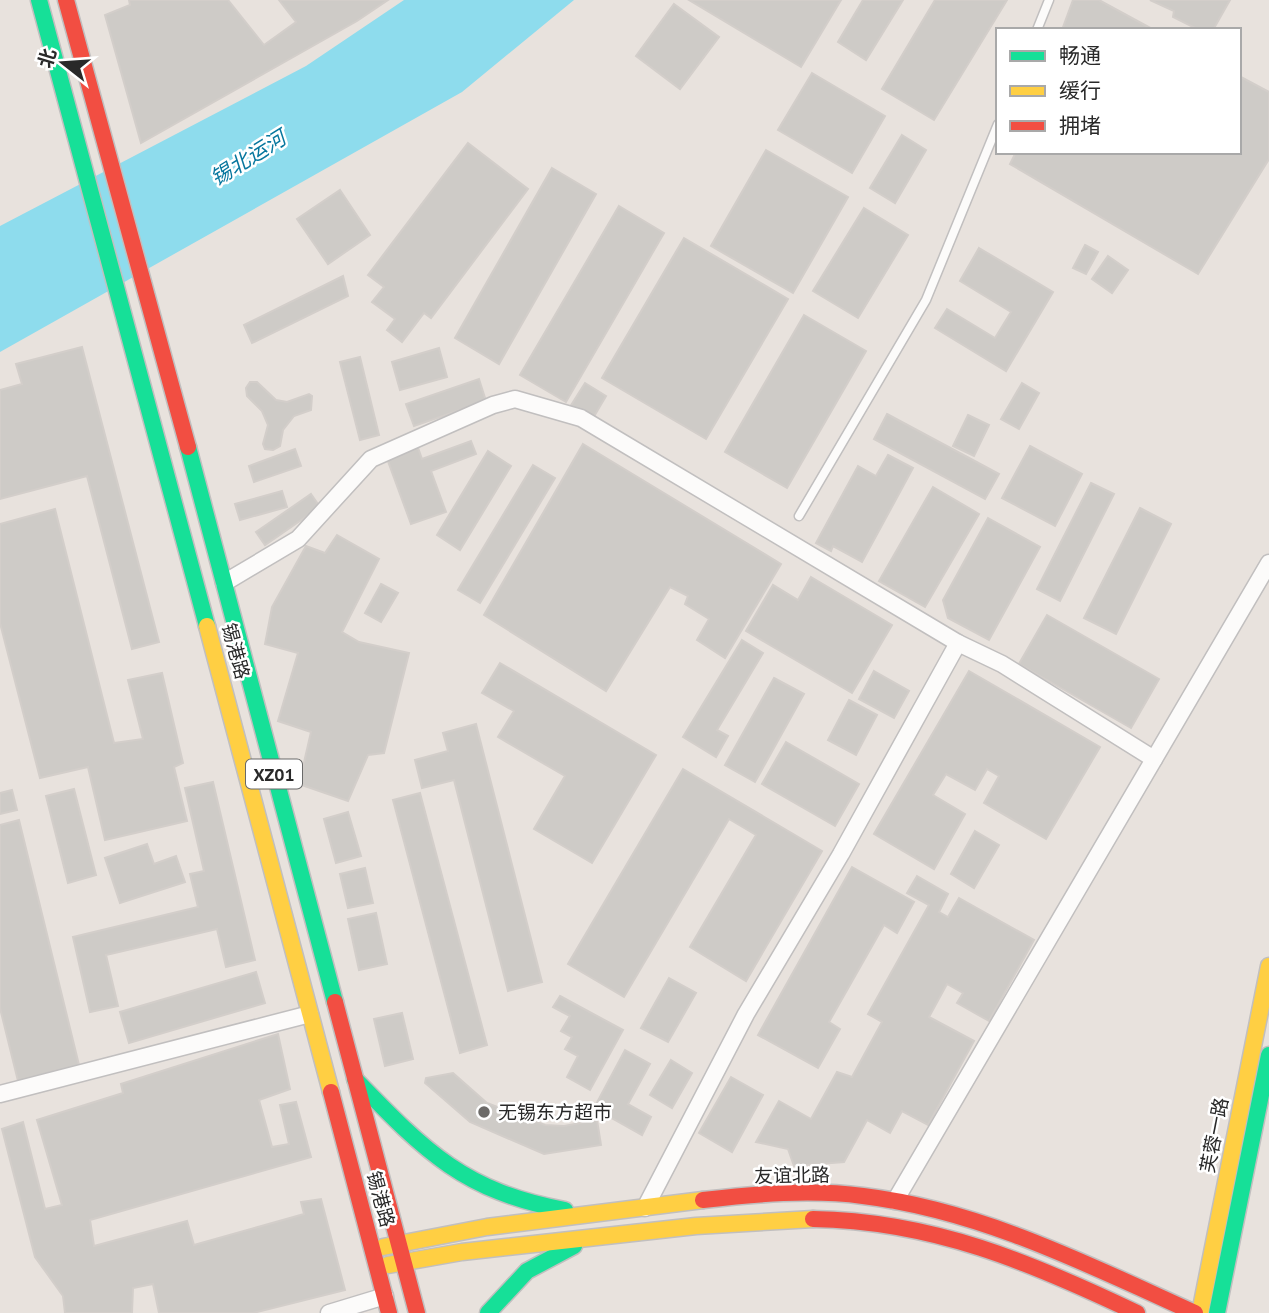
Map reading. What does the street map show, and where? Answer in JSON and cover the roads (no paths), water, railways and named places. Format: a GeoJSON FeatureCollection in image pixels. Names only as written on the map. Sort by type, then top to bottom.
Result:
{"type":"FeatureCollection","features":[{"type":"Feature","properties":{"kind":"main road","name":"锡港路"},"geometry":{"type":"LineString","coordinates":[[38,0],[88,175],[389,1313]]}},
{"type":"Feature","properties":{"kind":"main road","name":"锡港路"},"geometry":{"type":"LineString","coordinates":[[66,0],[112,160],[417,1313]]}},
{"type":"Feature","properties":{"kind":"main road","name":"芙蓉一路"},"geometry":{"type":"LineString","coordinates":[[1198,1313],[1269,966]]}},
{"type":"Feature","properties":{"kind":"main road","name":"芙蓉一路"},"geometry":{"type":"LineString","coordinates":[[1217,1313],[1269,1055]]}},
{"type":"Feature","properties":{"kind":"main road"},"geometry":{"type":"LineString","coordinates":[[354,1079],[404,1128],[455,1171],[499,1194],[587,1215]]}},
{"type":"Feature","properties":{"kind":"main road","name":"友谊北路"},"geometry":{"type":"LineString","coordinates":[[372,1250],[473,1229],[645,1208],[777,1195],[844,1195],[895,1201],[968,1219],[1033,1241],[1198,1313]]}},
{"type":"Feature","properties":{"kind":"main road"},"geometry":{"type":"LineString","coordinates":[[377,1268],[403,1262],[754,1219],[831,1218],[880,1222],[1007,1256],[1056,1274],[1137,1313]]}},
{"type":"Feature","properties":{"kind":"main road"},"geometry":{"type":"LineString","coordinates":[[488,1313],[527,1271],[585,1240]]}},
{"type":"Feature","properties":{"kind":"street"},"geometry":{"type":"LineString","coordinates":[[224,583],[298,539],[371,459],[493,405],[515,399],[581,418],[958,643],[1002,664],[1154,759]]}},
{"type":"Feature","properties":{"kind":"street"},"geometry":{"type":"LineString","coordinates":[[895,1201],[1269,563]]}},
{"type":"Feature","properties":{"kind":"street"},"geometry":{"type":"LineString","coordinates":[[645,1208],[746,1014],[841,854],[958,643]]}},
{"type":"Feature","properties":{"kind":"street"},"geometry":{"type":"LineString","coordinates":[[0,1094],[310,1014]]}},
{"type":"Feature","properties":{"kind":"street"},"geometry":{"type":"LineString","coordinates":[[329,1313],[385,1296]]}},
{"type":"Feature","properties":{"kind":"lane"},"geometry":{"type":"LineString","coordinates":[[1038,28],[1049,0]]}},
{"type":"Feature","properties":{"kind":"lane"},"geometry":{"type":"LineString","coordinates":[[799,516],[926,300],[996,129]]}},
{"type":"Feature","properties":{"kind":"water","name":"锡北运河"},"geometry":{"type":"Polygon","coordinates":[[[404,0],[574,0],[462,92],[0,352],[0,226],[306,66],[404,0]]]}},
{"type":"Feature","properties":{"kind":"place","name":"无锡东方超市"},"geometry":{"type":"Point","coordinates":[484,1112]}}]}
